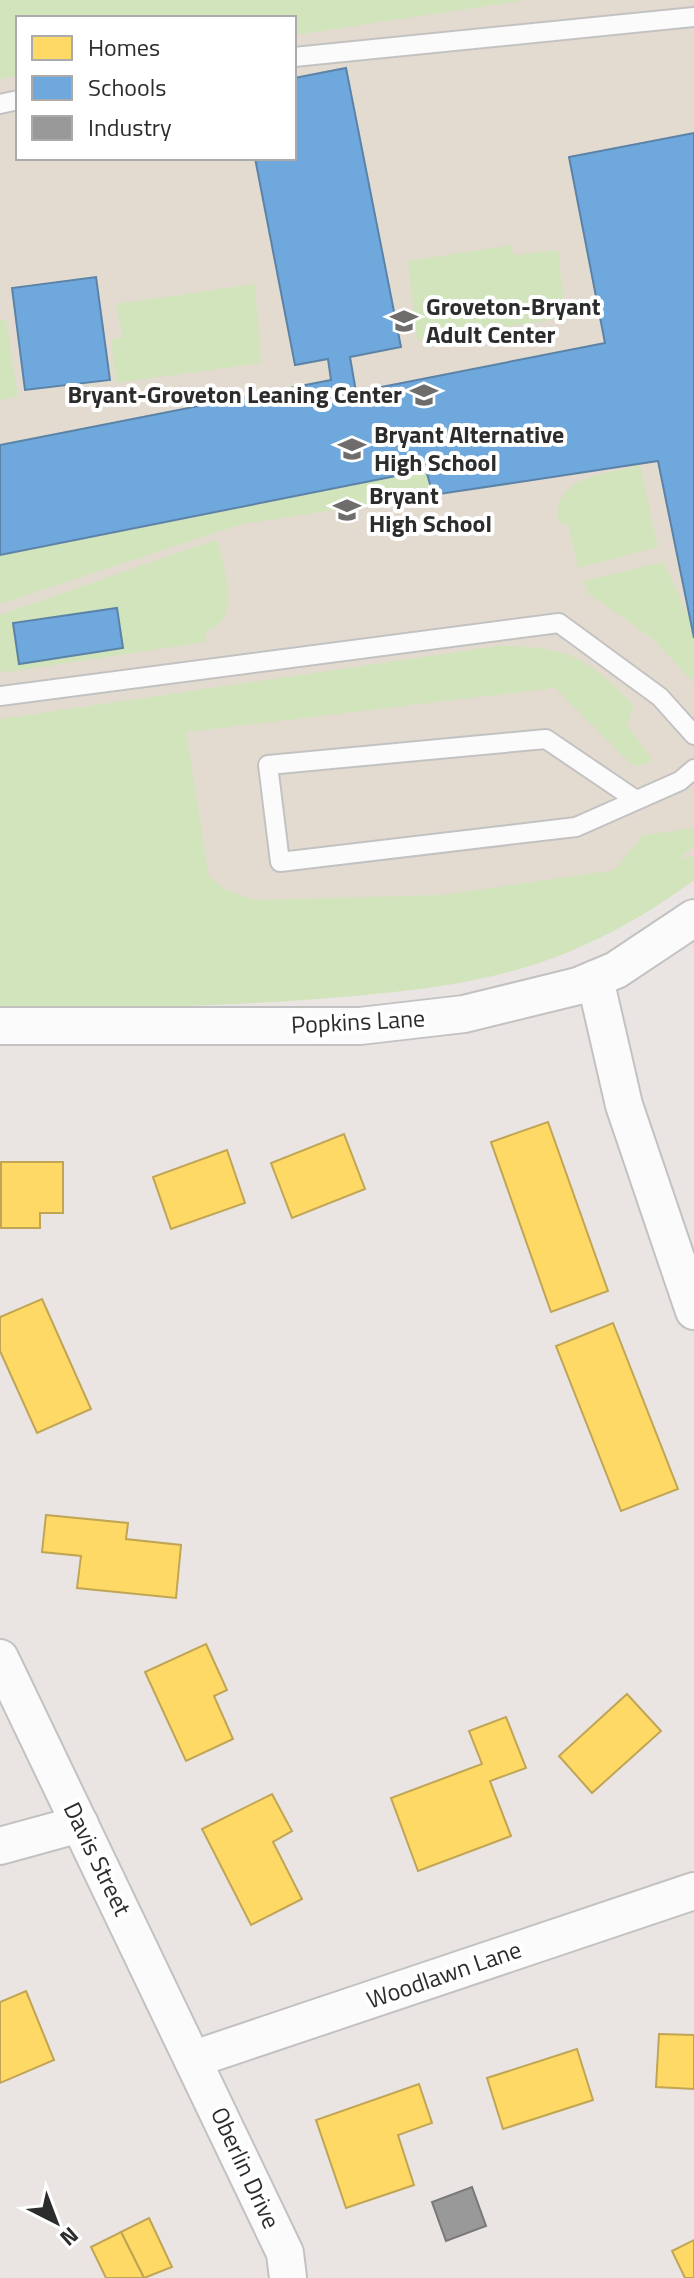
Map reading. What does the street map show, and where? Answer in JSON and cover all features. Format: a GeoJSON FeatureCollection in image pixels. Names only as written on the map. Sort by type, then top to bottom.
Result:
{"type":"FeatureCollection","features":[{"type":"Feature","properties":{"kind":"street","name":"Popkins Lane"},"geometry":{"type":"LineString","coordinates":[[0,1026],[392,1024],[464,1014],[595,979],[616,970],[694,918]]}},
{"type":"Feature","properties":{"kind":"street"},"geometry":{"type":"LineString","coordinates":[[595,979],[624,1105],[694,1311]]}},
{"type":"Feature","properties":{"kind":"street","name":"Davis Street"},"geometry":{"type":"LineString","coordinates":[[0,1658],[194,2059]]}},
{"type":"Feature","properties":{"kind":"street"},"geometry":{"type":"LineString","coordinates":[[0,1846],[80,1824]]}},
{"type":"Feature","properties":{"kind":"street","name":"Woodlawn Lane"},"geometry":{"type":"LineString","coordinates":[[194,2059],[694,1891]]}},
{"type":"Feature","properties":{"kind":"street","name":"Oberlin Drive"},"geometry":{"type":"LineString","coordinates":[[194,2059],[285,2253],[288,2278]]}},
{"type":"Feature","properties":{"kind":"lane"},"geometry":{"type":"LineString","coordinates":[[296,57],[694,17]]}},
{"type":"Feature","properties":{"kind":"lane"},"geometry":{"type":"LineString","coordinates":[[0,696],[559,623],[660,697],[694,735]]}},
{"type":"Feature","properties":{"kind":"lane"},"geometry":{"type":"LineString","coordinates":[[636,800],[546,739],[268,765],[280,862],[576,827],[680,781],[694,769]]}},
{"type":"Feature","properties":{"kind":"shaded area","name":"Bryant High School"},"geometry":{"type":"Polygon","coordinates":[[[0,0],[694,0],[694,862],[0,992],[0,0]]]}},
{"type":"Feature","properties":{"kind":"green space"},"geometry":{"type":"Polygon","coordinates":[[[0,0],[526,0],[296,35],[296,16],[16,16],[16,76],[0,79],[0,0]]]}},
{"type":"Feature","properties":{"kind":"green space"},"geometry":{"type":"Polygon","coordinates":[[[511,245],[514,255],[558,250],[566,318],[417,340],[408,261],[511,245]]]}},
{"type":"Feature","properties":{"kind":"green space"},"geometry":{"type":"Polygon","coordinates":[[[255,284],[261,363],[116,383],[111,339],[123,338],[116,304],[255,284]]]}},
{"type":"Feature","properties":{"kind":"green space"},"geometry":{"type":"Polygon","coordinates":[[[6,319],[18,397],[0,400],[0,320],[6,319]]]}},
{"type":"Feature","properties":{"kind":"green space"},"geometry":{"type":"Polygon","coordinates":[[[640,465],[658,547],[578,568],[568,524],[558,522],[558,507],[563,495],[584,480],[640,465]]]}},
{"type":"Feature","properties":{"kind":"green space"},"geometry":{"type":"Polygon","coordinates":[[[426,470],[433,495],[242,524],[0,604],[0,555],[426,470]]]}},
{"type":"Feature","properties":{"kind":"green space"},"geometry":{"type":"Polygon","coordinates":[[[218,541],[227,581],[228,606],[217,626],[205,632],[206,642],[0,673],[0,615],[218,541]]]}},
{"type":"Feature","properties":{"kind":"green space"},"geometry":{"type":"Polygon","coordinates":[[[663,562],[694,627],[694,683],[653,639],[588,593],[583,581],[663,562]]]}},
{"type":"Feature","properties":{"kind":"green space"},"geometry":{"type":"Polygon","coordinates":[[[498,646],[541,648],[588,665],[634,705],[627,724],[653,761],[638,766],[631,764],[555,688],[186,732],[209,877],[226,890],[255,900],[442,895],[615,870],[643,835],[694,828],[694,846],[679,858],[694,856],[694,880],[658,905],[580,947],[512,971],[457,983],[277,1002],[0,1008],[0,719],[498,646]]]}},
{"type":"Feature","properties":{"kind":"building: Homes"},"geometry":{"type":"Polygon","coordinates":[[[548,1122],[608,1291],[551,1312],[491,1142],[548,1122]]]}},
{"type":"Feature","properties":{"kind":"building: Homes"},"geometry":{"type":"Polygon","coordinates":[[[344,1134],[365,1189],[292,1218],[271,1163],[344,1134]]]}},
{"type":"Feature","properties":{"kind":"building: Homes"},"geometry":{"type":"Polygon","coordinates":[[[227,1150],[245,1203],[171,1229],[153,1177],[227,1150]]]}},
{"type":"Feature","properties":{"kind":"building: Homes"},"geometry":{"type":"Polygon","coordinates":[[[1,1162],[63,1162],[63,1213],[40,1213],[40,1228],[1,1228],[1,1162]]]}},
{"type":"Feature","properties":{"kind":"building: Homes"},"geometry":{"type":"Polygon","coordinates":[[[42,1299],[91,1409],[37,1433],[0,1351],[0,1317],[42,1299]]]}},
{"type":"Feature","properties":{"kind":"building: Homes"},"geometry":{"type":"Polygon","coordinates":[[[613,1323],[678,1489],[621,1511],[556,1346],[613,1323]]]}},
{"type":"Feature","properties":{"kind":"building: Homes"},"geometry":{"type":"Polygon","coordinates":[[[46,1515],[128,1523],[126,1539],[181,1545],[176,1598],[77,1588],[81,1556],[42,1552],[46,1515]]]}},
{"type":"Feature","properties":{"kind":"building: Homes"},"geometry":{"type":"Polygon","coordinates":[[[206,1644],[227,1690],[214,1696],[233,1739],[186,1761],[145,1672],[206,1644]]]}},
{"type":"Feature","properties":{"kind":"building: Homes"},"geometry":{"type":"Polygon","coordinates":[[[627,1694],[661,1731],[592,1793],[559,1756],[627,1694]]]}},
{"type":"Feature","properties":{"kind":"building: Homes"},"geometry":{"type":"Polygon","coordinates":[[[506,1717],[526,1768],[490,1781],[511,1836],[418,1871],[391,1798],[482,1764],[469,1731],[506,1717]]]}},
{"type":"Feature","properties":{"kind":"building: Homes"},"geometry":{"type":"Polygon","coordinates":[[[272,1794],[292,1831],[273,1842],[302,1899],[251,1925],[202,1829],[272,1794]]]}},
{"type":"Feature","properties":{"kind":"building: Homes"},"geometry":{"type":"Polygon","coordinates":[[[26,1991],[54,2060],[0,2083],[0,2002],[26,1991]]]}},
{"type":"Feature","properties":{"kind":"building: Homes"},"geometry":{"type":"Polygon","coordinates":[[[659,2034],[694,2035],[694,2089],[656,2087],[659,2034]]]}},
{"type":"Feature","properties":{"kind":"building: Homes"},"geometry":{"type":"Polygon","coordinates":[[[577,2049],[593,2100],[503,2129],[487,2078],[577,2049]]]}},
{"type":"Feature","properties":{"kind":"building: Homes"},"geometry":{"type":"Polygon","coordinates":[[[419,2084],[432,2123],[398,2135],[414,2185],[346,2208],[316,2120],[419,2084]]]}},
{"type":"Feature","properties":{"kind":"building: Homes"},"geometry":{"type":"Polygon","coordinates":[[[149,2218],[172,2267],[144,2278],[121,2232],[149,2218]]]}},
{"type":"Feature","properties":{"kind":"building: Homes"},"geometry":{"type":"Polygon","coordinates":[[[121,2232],[144,2278],[106,2278],[91,2247],[121,2232]]]}},
{"type":"Feature","properties":{"kind":"building: Homes"},"geometry":{"type":"Polygon","coordinates":[[[694,2240],[694,2278],[685,2278],[672,2251],[694,2240]]]}},
{"type":"Feature","properties":{"kind":"building: Schools"},"geometry":{"type":"Polygon","coordinates":[[[346,68],[401,347],[350,357],[356,392],[605,343],[569,157],[694,133],[694,638],[658,461],[433,495],[426,470],[0,555],[0,445],[331,380],[328,359],[295,365],[255,160],[296,160],[296,78],[346,68]]]}},
{"type":"Feature","properties":{"kind":"building: Schools"},"geometry":{"type":"Polygon","coordinates":[[[96,277],[110,380],[25,390],[12,288],[96,277]]]}},
{"type":"Feature","properties":{"kind":"building: Schools"},"geometry":{"type":"Polygon","coordinates":[[[117,608],[123,648],[19,664],[13,623],[117,608]]]}},
{"type":"Feature","properties":{"kind":"building: Industry"},"geometry":{"type":"Polygon","coordinates":[[[472,2187],[486,2226],[446,2241],[432,2202],[472,2187]]]}},
{"type":"Feature","properties":{"kind":"place","name":"Groveton-Bryant Adult Center"},"geometry":{"type":"Point","coordinates":[404,321]}},
{"type":"Feature","properties":{"kind":"place","name":"Bryant-Groveton Leaning Center"},"geometry":{"type":"Point","coordinates":[424,395]}},
{"type":"Feature","properties":{"kind":"place","name":"Bryant Alternative High School"},"geometry":{"type":"Point","coordinates":[352,449]}},
{"type":"Feature","properties":{"kind":"place","name":"Bryant High School"},"geometry":{"type":"Point","coordinates":[347,510]}}]}
